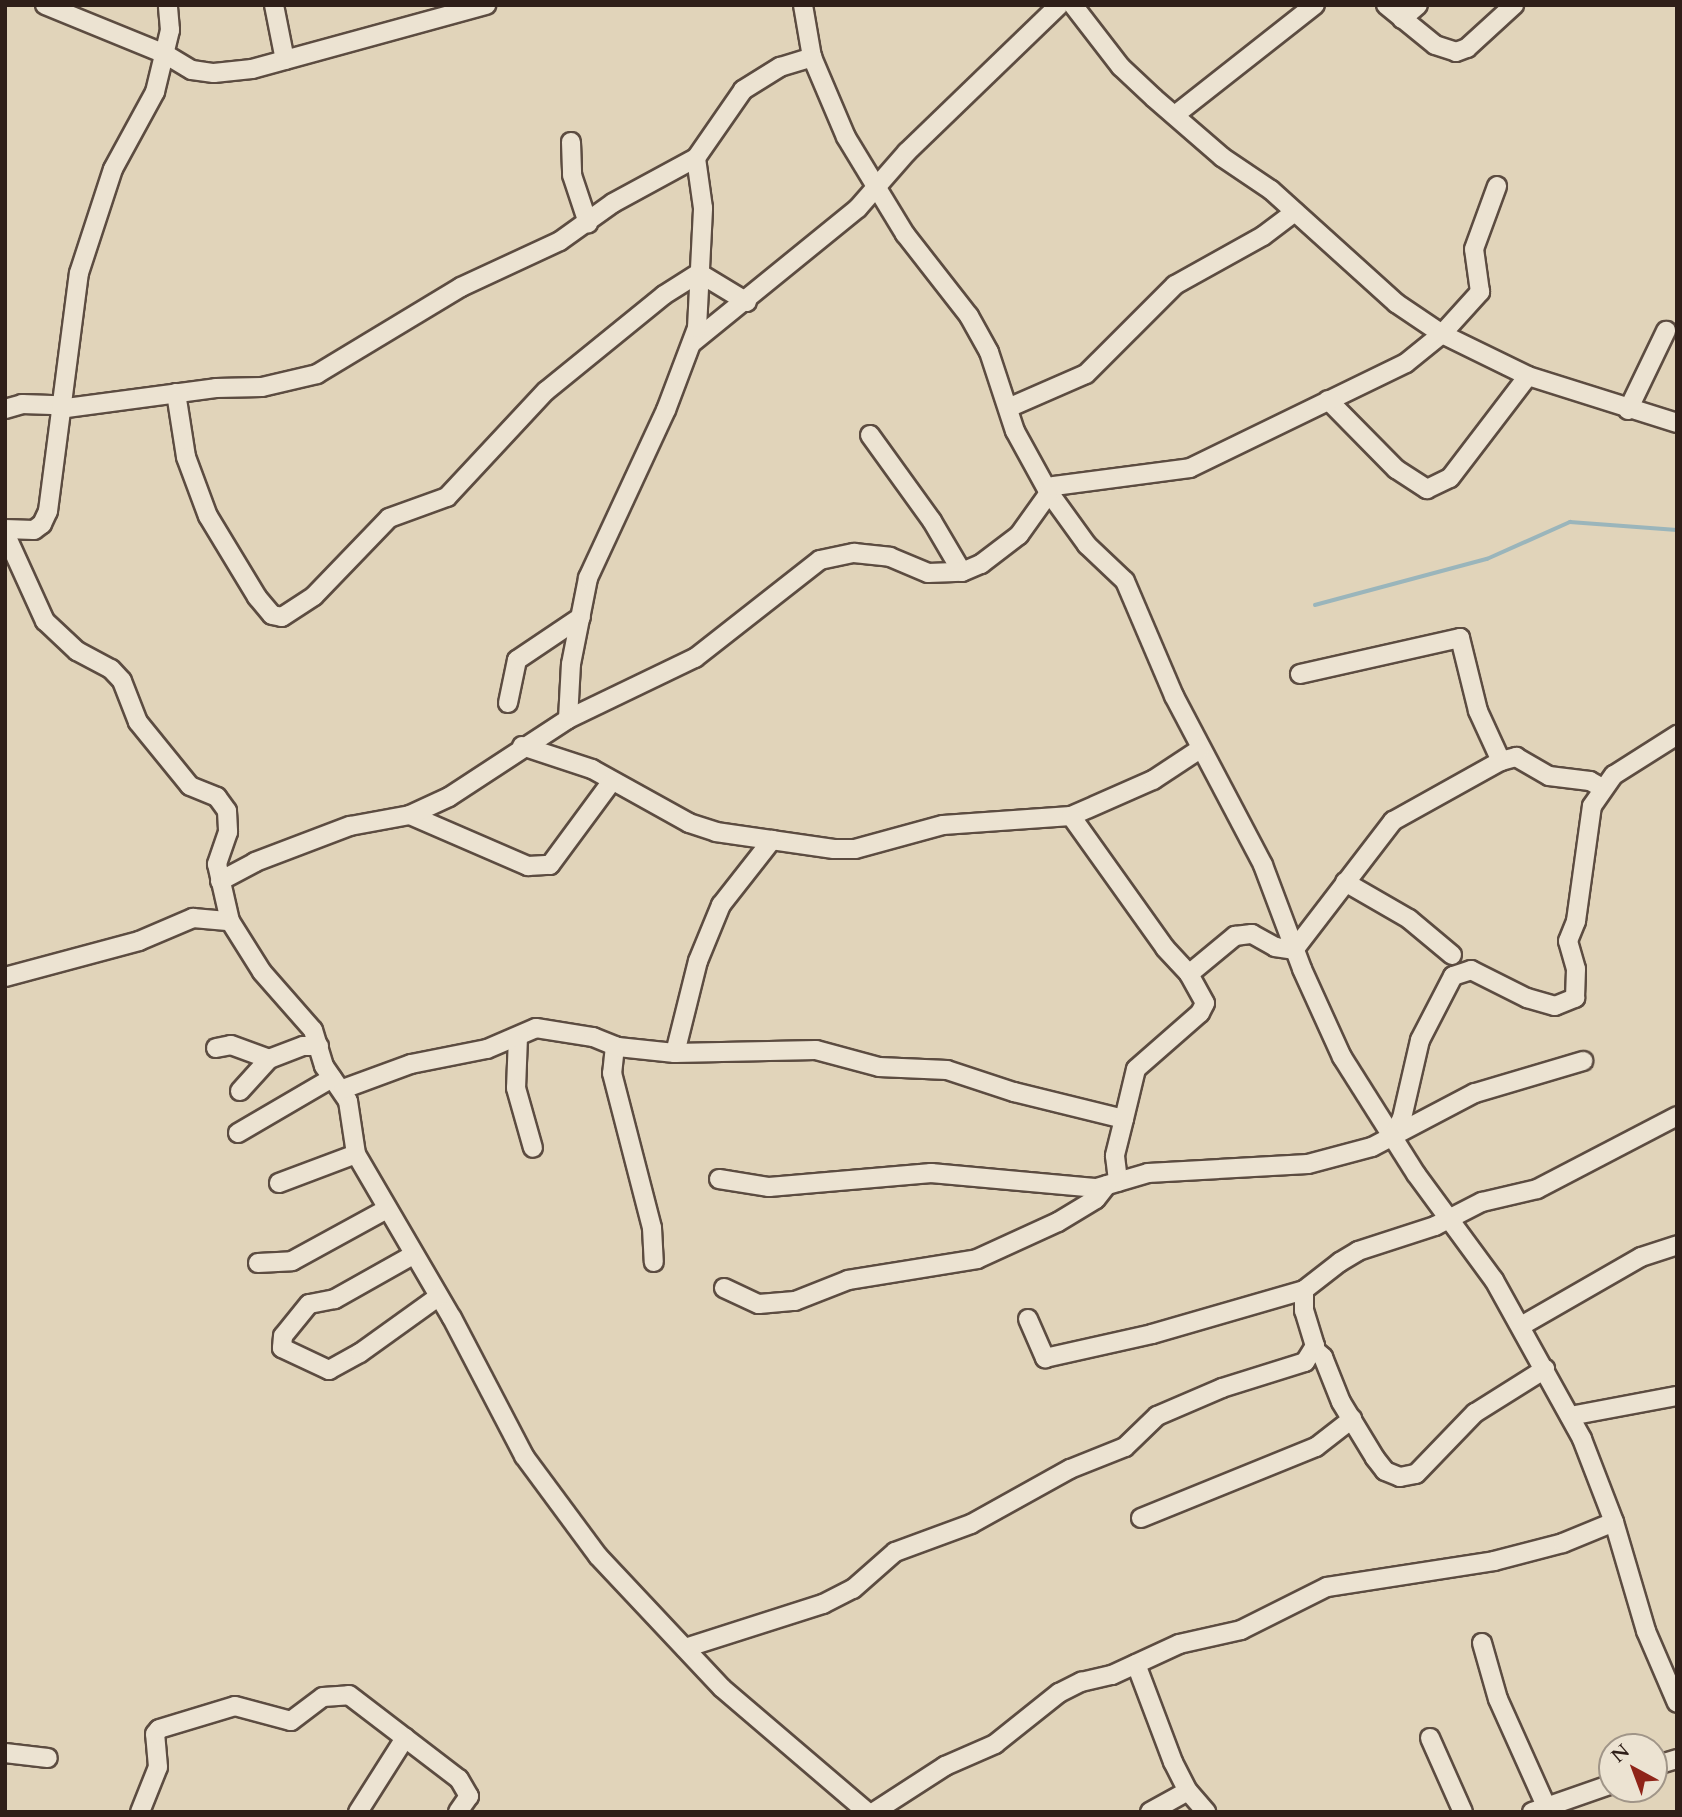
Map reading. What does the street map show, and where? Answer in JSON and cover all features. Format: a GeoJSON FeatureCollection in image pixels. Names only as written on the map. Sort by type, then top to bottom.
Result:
{"type":"FeatureCollection","features":[{"type":"Feature","properties":{"kind":"street"},"geometry":{"type":"LineString","coordinates":[[45,5],[165,54],[192,70],[214,73],[285,60],[486,5]]}},
{"type":"Feature","properties":{"kind":"street"},"geometry":{"type":"LineString","coordinates":[[168,5],[170,30],[155,92],[113,169],[92,221],[59,407],[43,524],[34,530],[5,531],[46,621],[77,651],[111,669],[122,681],[138,722],[190,786],[217,797],[227,811],[228,832],[217,864],[230,921],[262,972],[304,1016],[337,1084],[356,1154],[438,1297],[524,1456],[598,1556],[722,1688],[867,1812]]}},
{"type":"Feature","properties":{"kind":"street"},"geometry":{"type":"LineString","coordinates":[[274,5],[285,60]]}},
{"type":"Feature","properties":{"kind":"street"},"geometry":{"type":"LineString","coordinates":[[803,5],[812,57],[846,137],[877,191],[969,317],[989,352],[1015,431],[1048,491],[1087,545],[1125,581],[1200,749],[1263,865],[1294,950],[1342,1057],[1392,1137],[1521,1326],[1570,1416],[1614,1522],[1646,1630],[1677,1703]]}},
{"type":"Feature","properties":{"kind":"street"},"geometry":{"type":"LineString","coordinates":[[692,343],[747,302],[877,191],[907,152],[1059,5]]}},
{"type":"Feature","properties":{"kind":"street"},"geometry":{"type":"LineString","coordinates":[[1073,5],[1121,67],[1175,115],[1295,212],[1372,283],[1442,334],[1528,376],[1628,410],[1677,423]]}},
{"type":"Feature","properties":{"kind":"street"},"geometry":{"type":"LineString","coordinates":[[1175,115],[1315,5]]}},
{"type":"Feature","properties":{"kind":"street"},"geometry":{"type":"LineString","coordinates":[[1386,5],[1435,45],[1456,52],[1467,48],[1514,5]]}},
{"type":"Feature","properties":{"kind":"street"},"geometry":{"type":"LineString","coordinates":[[1402,19],[1418,5]]}},
{"type":"Feature","properties":{"kind":"street"},"geometry":{"type":"LineString","coordinates":[[5,409],[22,404],[59,407],[176,393],[262,387],[317,374],[461,287],[588,223],[613,203],[696,158],[743,90],[780,67],[812,57]]}},
{"type":"Feature","properties":{"kind":"street"},"geometry":{"type":"LineString","coordinates":[[155,92],[192,70]]}},
{"type":"Feature","properties":{"kind":"street"},"geometry":{"type":"LineString","coordinates":[[571,142],[572,175],[588,223]]}},
{"type":"Feature","properties":{"kind":"street"},"geometry":{"type":"LineString","coordinates":[[568,719],[571,664],[588,578],[692,343],[699,314],[703,208],[696,158]]}},
{"type":"Feature","properties":{"kind":"street"},"geometry":{"type":"LineString","coordinates":[[220,881],[255,862],[350,826],[410,816],[472,783],[522,746],[568,719],[695,658],[789,580],[832,555],[890,557],[947,576],[962,572],[981,564],[1019,535],[1048,491],[1067,482],[1190,468],[1406,363],[1442,334],[1479,292],[1474,249],[1497,186]]}},
{"type":"Feature","properties":{"kind":"street"},"geometry":{"type":"LineString","coordinates":[[1008,408],[1086,374],[1175,285],[1263,236],[1295,212]]}},
{"type":"Feature","properties":{"kind":"street"},"geometry":{"type":"LineString","coordinates":[[699,273],[747,302]]}},
{"type":"Feature","properties":{"kind":"street"},"geometry":{"type":"LineString","coordinates":[[176,393],[186,457],[208,516],[257,597],[272,615],[282,617],[314,596],[389,518],[447,497],[546,391],[664,295],[699,273]]}},
{"type":"Feature","properties":{"kind":"street"},"geometry":{"type":"LineString","coordinates":[[1628,410],[1666,331]]}},
{"type":"Feature","properties":{"kind":"street"},"geometry":{"type":"LineString","coordinates":[[1328,400],[1396,469],[1427,489],[1450,478],[1528,376]]}},
{"type":"Feature","properties":{"kind":"street"},"geometry":{"type":"LineString","coordinates":[[870,435],[932,521],[962,572]]}},
{"type":"Feature","properties":{"kind":"street"},"geometry":{"type":"LineString","coordinates":[[508,703],[517,660],[581,617]]}},
{"type":"Feature","properties":{"kind":"street"},"geometry":{"type":"LineString","coordinates":[[1300,674],[1460,638],[1478,711],[1501,761]]}},
{"type":"Feature","properties":{"kind":"street"},"geometry":{"type":"LineString","coordinates":[[1392,1137],[1402,1118],[1420,1040],[1453,976],[1471,970],[1555,1006],[1575,998],[1576,969],[1568,941],[1576,921],[1592,806],[1602,788],[1677,735]]}},
{"type":"Feature","properties":{"kind":"street"},"geometry":{"type":"LineString","coordinates":[[522,746],[566,759],[689,823],[772,840],[855,849],[943,825],[1071,816],[1153,780],[1200,749]]}},
{"type":"Feature","properties":{"kind":"street"},"geometry":{"type":"LineString","coordinates":[[1294,950],[1393,821],[1501,761],[1516,757],[1549,776],[1590,781],[1602,788]]}},
{"type":"Feature","properties":{"kind":"street"},"geometry":{"type":"LineString","coordinates":[[410,816],[528,866],[550,865],[612,781]]}},
{"type":"Feature","properties":{"kind":"street"},"geometry":{"type":"LineString","coordinates":[[724,1288],[760,1304],[795,1301],[848,1280],[978,1259],[1058,1222],[1096,1199],[1112,1184],[1115,1156],[1136,1069],[1205,1003],[1189,974],[1165,948],[1071,816]]}},
{"type":"Feature","properties":{"kind":"street"},"geometry":{"type":"LineString","coordinates":[[675,1054],[698,961],[721,905],[772,840]]}},
{"type":"Feature","properties":{"kind":"street"},"geometry":{"type":"LineString","coordinates":[[1345,882],[1409,919],[1452,956]]}},
{"type":"Feature","properties":{"kind":"street"},"geometry":{"type":"LineString","coordinates":[[5,977],[139,941],[193,918],[230,921]]}},
{"type":"Feature","properties":{"kind":"street"},"geometry":{"type":"LineString","coordinates":[[1189,974],[1235,936],[1252,934],[1275,947],[1294,950]]}},
{"type":"Feature","properties":{"kind":"street"},"geometry":{"type":"LineString","coordinates":[[239,1133],[337,1084],[411,1064],[477,1052],[536,1028],[593,1037],[615,1046],[675,1054],[816,1050],[879,1067],[947,1070],[1026,1096],[1124,1119]]}},
{"type":"Feature","properties":{"kind":"street"},"geometry":{"type":"LineString","coordinates":[[518,1037],[516,1088],[533,1148]]}},
{"type":"Feature","properties":{"kind":"street"},"geometry":{"type":"LineString","coordinates":[[216,1048],[231,1045],[269,1059]]}},
{"type":"Feature","properties":{"kind":"street"},"geometry":{"type":"LineString","coordinates":[[240,1091],[269,1059],[303,1046],[319,1046]]}},
{"type":"Feature","properties":{"kind":"street"},"geometry":{"type":"LineString","coordinates":[[615,1046],[612,1073],[652,1228],[654,1262]]}},
{"type":"Feature","properties":{"kind":"street"},"geometry":{"type":"LineString","coordinates":[[719,1180],[769,1186],[931,1173],[1069,1186],[1112,1184],[1160,1172],[1308,1164],[1357,1152],[1392,1137],[1475,1093],[1583,1061]]}},
{"type":"Feature","properties":{"kind":"street"},"geometry":{"type":"LineString","coordinates":[[1028,1319],[1045,1358],[1152,1334],[1304,1290],[1358,1251],[1416,1234],[1482,1202],[1537,1189],[1677,1115]]}},
{"type":"Feature","properties":{"kind":"street"},"geometry":{"type":"LineString","coordinates":[[279,1182],[356,1154]]}},
{"type":"Feature","properties":{"kind":"street"},"geometry":{"type":"LineString","coordinates":[[258,1263],[292,1261],[387,1209]]}},
{"type":"Feature","properties":{"kind":"street"},"geometry":{"type":"LineString","coordinates":[[1521,1326],[1641,1257],[1677,1245]]}},
{"type":"Feature","properties":{"kind":"street"},"geometry":{"type":"LineString","coordinates":[[413,1255],[335,1299],[303,1308],[282,1336],[282,1348],[329,1370],[360,1353],[438,1297]]}},
{"type":"Feature","properties":{"kind":"street"},"geometry":{"type":"LineString","coordinates":[[1304,1290],[1304,1311],[1315,1350],[1323,1357],[1352,1419],[1385,1471],[1408,1478],[1475,1413],[1545,1369]]}},
{"type":"Feature","properties":{"kind":"street"},"geometry":{"type":"LineString","coordinates":[[685,1648],[823,1604],[853,1589],[895,1552],[971,1524],[1070,1469],[1125,1447],[1157,1416],[1222,1388],[1286,1371],[1305,1362],[1315,1350]]}},
{"type":"Feature","properties":{"kind":"street"},"geometry":{"type":"LineString","coordinates":[[1570,1416],[1677,1395]]}},
{"type":"Feature","properties":{"kind":"street"},"geometry":{"type":"LineString","coordinates":[[1141,1518],[1316,1447],[1352,1419]]}},
{"type":"Feature","properties":{"kind":"street"},"geometry":{"type":"LineString","coordinates":[[874,1812],[945,1766],[995,1744],[1059,1693],[1136,1664],[1179,1644],[1241,1630],[1327,1587],[1494,1561],[1563,1543],[1614,1522]]}},
{"type":"Feature","properties":{"kind":"street"},"geometry":{"type":"LineString","coordinates":[[1482,1643],[1498,1699],[1539,1809],[1598,1789]]}},
{"type":"Feature","properties":{"kind":"street"},"geometry":{"type":"LineString","coordinates":[[1136,1664],[1188,1791],[1206,1812]]}},
{"type":"Feature","properties":{"kind":"street"},"geometry":{"type":"LineString","coordinates":[[140,1812],[158,1767],[155,1734],[220,1707],[244,1707],[291,1721],[323,1697],[349,1695],[459,1779],[469,1796],[458,1812]]}},
{"type":"Feature","properties":{"kind":"street"},"geometry":{"type":"LineString","coordinates":[[358,1812],[405,1738]]}},
{"type":"Feature","properties":{"kind":"street"},"geometry":{"type":"LineString","coordinates":[[1430,1738],[1463,1812]]}},
{"type":"Feature","properties":{"kind":"street"},"geometry":{"type":"LineString","coordinates":[[5,1753],[48,1758]]}},
{"type":"Feature","properties":{"kind":"street"},"geometry":{"type":"LineString","coordinates":[[1150,1812],[1188,1791]]}},
{"type":"Feature","properties":{"kind":"waterway"},"geometry":{"type":"LineString","coordinates":[[1315,605],[1487,559],[1570,522],[1677,530]]}}]}
